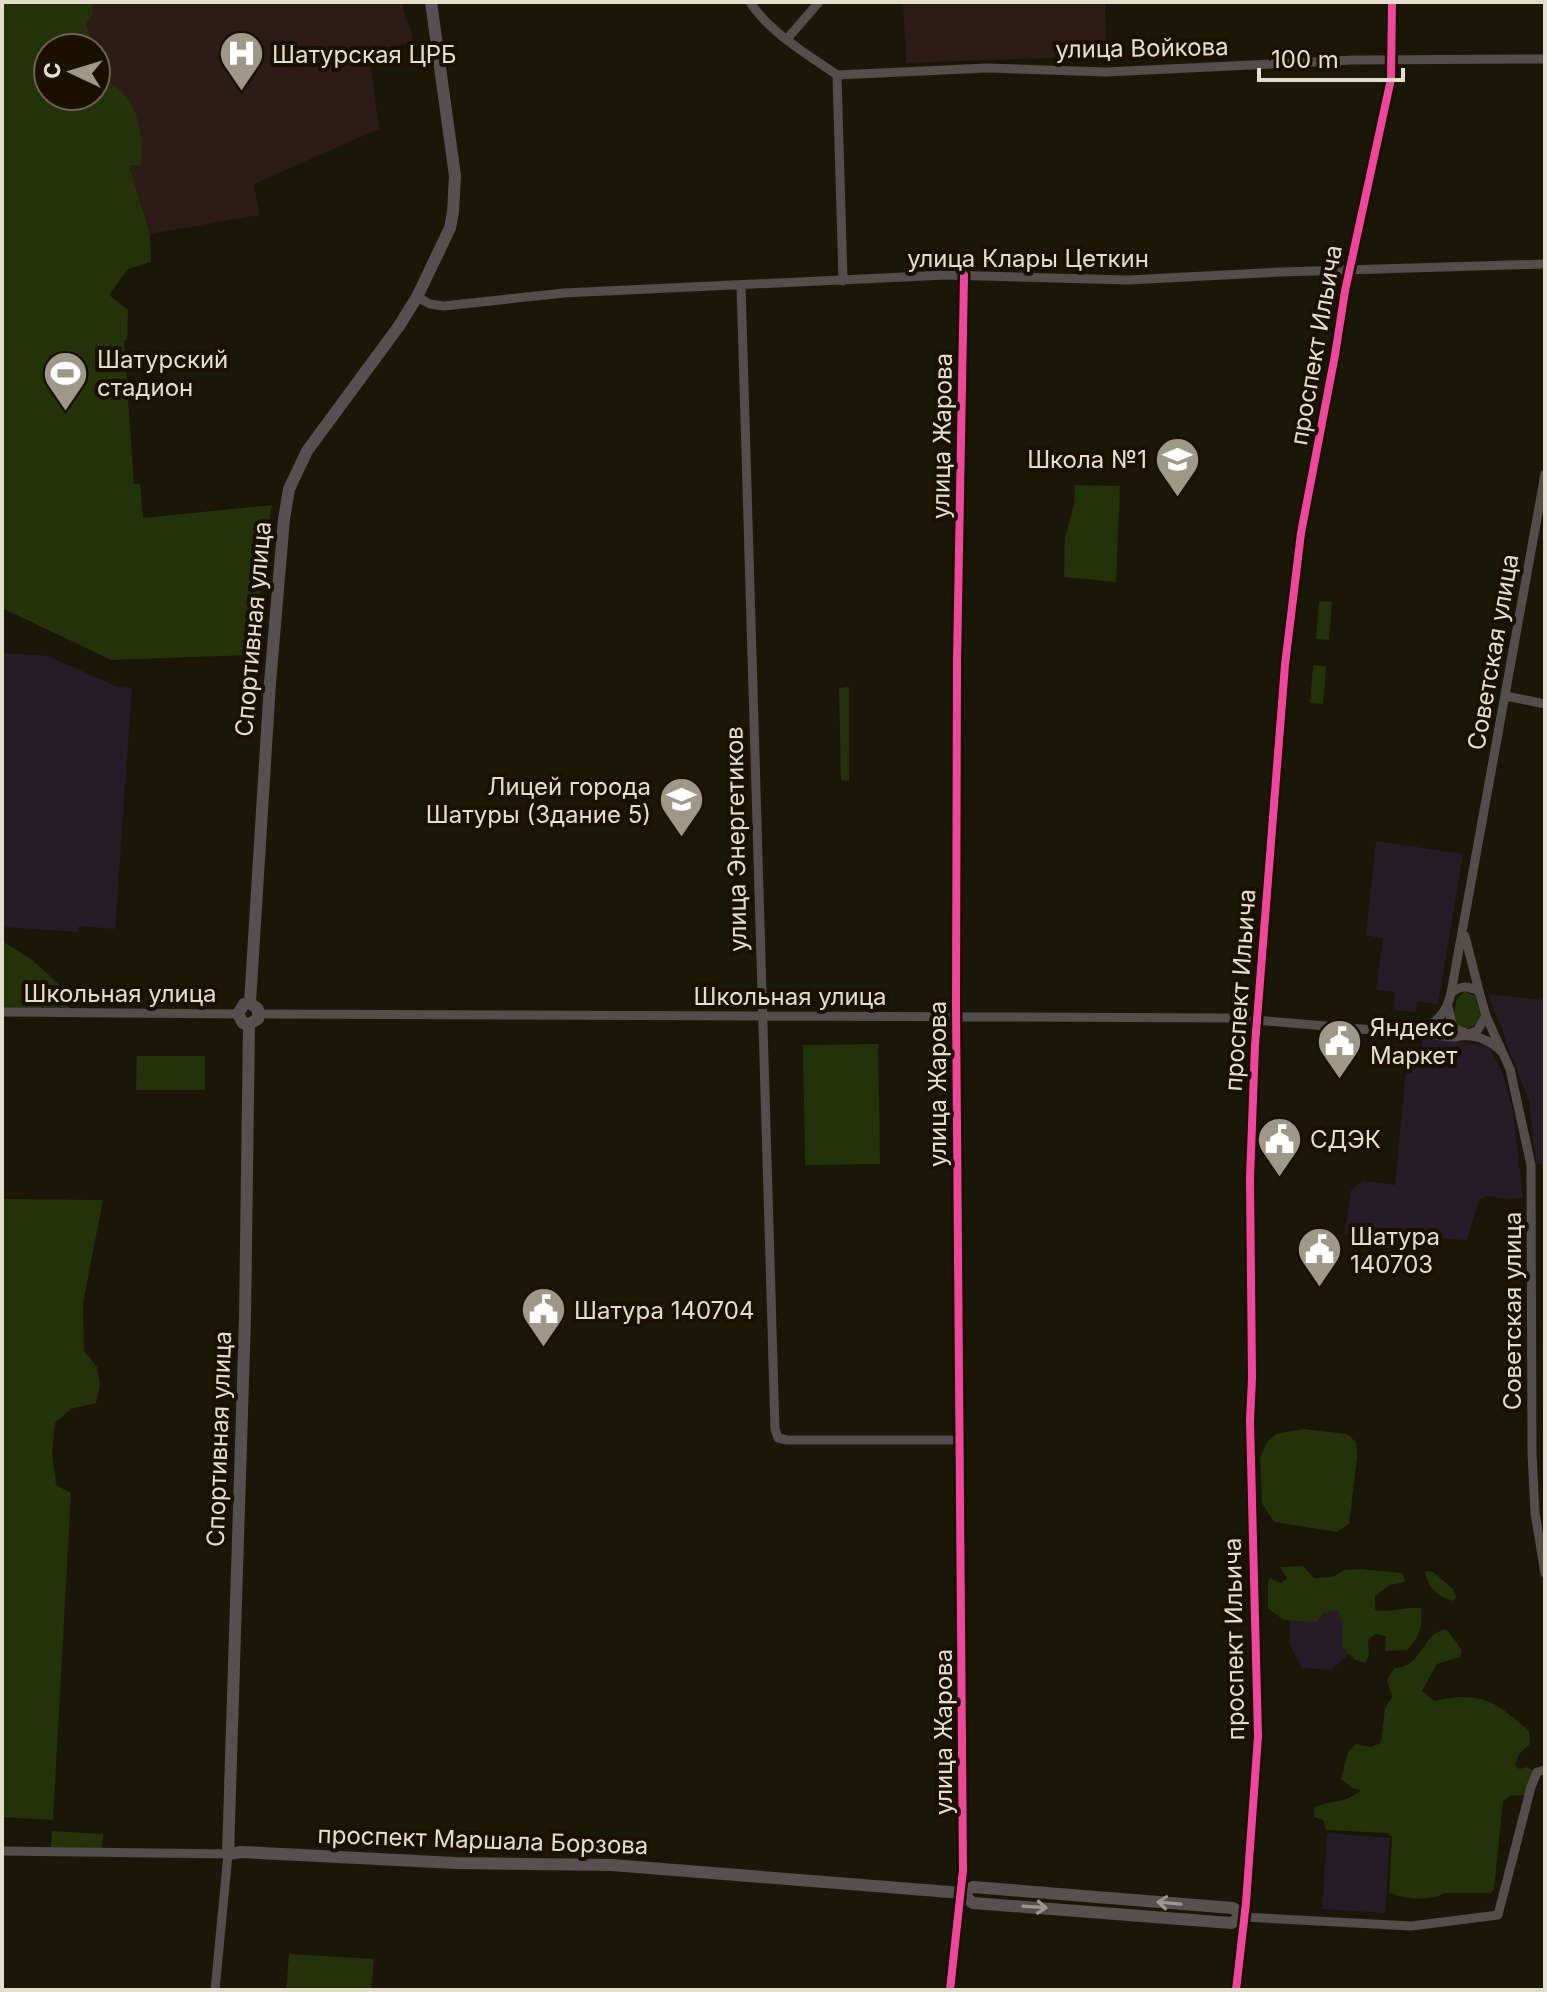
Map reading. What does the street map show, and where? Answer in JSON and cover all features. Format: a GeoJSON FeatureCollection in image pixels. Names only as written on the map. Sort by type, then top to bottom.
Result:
{"type":"FeatureCollection","features":[{"type":"Feature","properties":{"kind":"street","name":"Спортивная улица"},"geometry":{"type":"LineString","coordinates":[[255,1008],[271,669],[289,489],[307,451],[417,297],[450,228],[455,191],[431,2]]}},
{"type":"Feature","properties":{"kind":"street"},"geometry":{"type":"LineString","coordinates":[[750,2],[758,15],[837,75],[843,281]]}},
{"type":"Feature","properties":{"kind":"street"},"geometry":{"type":"LineString","coordinates":[[787,39],[819,2]]}},
{"type":"Feature","properties":{"kind":"street","name":"проспект Ильича"},"geometry":{"type":"LineString","coordinates":[[1236,1990],[1258,1736],[1250,1421],[1250,1178],[1257,1019],[1291,611],[1301,533],[1349,270],[1391,79],[1392,2]]}},
{"type":"Feature","properties":{"kind":"street","name":"улица Войкова"},"geometry":{"type":"LineString","coordinates":[[837,75],[987,68],[1106,72],[1392,60],[1545,59]]}},
{"type":"Feature","properties":{"kind":"street","name":"улица Клары Цеткин"},"geometry":{"type":"LineString","coordinates":[[417,297],[430,304],[444,306],[564,293],[964,275],[1128,280],[1545,264]]}},
{"type":"Feature","properties":{"kind":"street","name":"улица Жарова"},"geometry":{"type":"LineString","coordinates":[[950,1990],[961,1893],[961,1440],[956,1016],[957,660],[964,275]]}},
{"type":"Feature","properties":{"kind":"street","name":"улица Энергетиков"},"geometry":{"type":"LineString","coordinates":[[741,285],[775,1429],[778,1438],[961,1440]]}},
{"type":"Feature","properties":{"kind":"street","name":"Советская улица"},"geometry":{"type":"LineString","coordinates":[[1451,993],[1545,474]]}},
{"type":"Feature","properties":{"kind":"street"},"geometry":{"type":"LineString","coordinates":[[1506,696],[1545,704]]}},
{"type":"Feature","properties":{"kind":"street","name":"Советская улица"},"geometry":{"type":"LineString","coordinates":[[1464,931],[1479,991]]}},
{"type":"Feature","properties":{"kind":"street"},"geometry":{"type":"LineString","coordinates":[[1468,1034],[1477,1031],[1486,1016],[1479,991],[1459,986],[1451,993],[1448,1007],[1453,1028],[1468,1034],[1494,1044],[1502,1052]]}},
{"type":"Feature","properties":{"kind":"street"},"geometry":{"type":"LineString","coordinates":[[244,1004],[255,1008],[258,1019],[249,1024],[243,1023],[238,1014],[244,1004]]}},
{"type":"Feature","properties":{"kind":"street"},"geometry":{"type":"LineString","coordinates":[[1415,1032],[1429,1027],[1448,1007]]}},
{"type":"Feature","properties":{"kind":"street","name":"Школьная улица"},"geometry":{"type":"LineString","coordinates":[[255,1008],[761,1017],[1257,1019],[1455,1037],[1468,1034]]}},
{"type":"Feature","properties":{"kind":"street","name":"Школьная улица"},"geometry":{"type":"LineString","coordinates":[[2,1012],[238,1014]]}},
{"type":"Feature","properties":{"kind":"street","name":"Советская улица"},"geometry":{"type":"LineString","coordinates":[[1486,1016],[1517,1096],[1531,1165],[1532,1453],[1535,1513],[1545,1573]]}},
{"type":"Feature","properties":{"kind":"street","name":"Спортивная улица"},"geometry":{"type":"LineString","coordinates":[[228,1854],[245,1318],[249,1024]]}},
{"type":"Feature","properties":{"kind":"street"},"geometry":{"type":"LineString","coordinates":[[1244,1917],[1411,1926],[1498,1915],[1531,1787],[1537,1772],[1545,1770]]}},
{"type":"Feature","properties":{"kind":"street","name":"проспект Маршала Борзова"},"geometry":{"type":"LineString","coordinates":[[2,1851],[242,1852],[455,1863],[612,1865],[961,1893],[973,1903],[1231,1923],[1244,1917]]}},
{"type":"Feature","properties":{"kind":"street"},"geometry":{"type":"LineString","coordinates":[[215,1990],[228,1854]]}},
{"type":"Feature","properties":{"kind":"shaded area","name":"Шатурская ЦРБ"},"geometry":{"type":"Polygon","coordinates":[[[79,2],[402,2],[413,43],[369,50],[379,129],[254,184],[259,215],[150,234],[112,109],[112,32],[88,32],[79,2]]]}},
{"type":"Feature","properties":{"kind":"shaded area"},"geometry":{"type":"Polygon","coordinates":[[[903,2],[1105,2],[1106,56],[906,63],[903,2]]]}},
{"type":"Feature","properties":{"kind":"shaded area"},"geometry":{"type":"Polygon","coordinates":[[[2,653],[48,656],[118,687],[132,688],[115,929],[79,926],[78,932],[2,927],[2,653]]]}},
{"type":"Feature","properties":{"kind":"shaded area"},"geometry":{"type":"Polygon","coordinates":[[[1376,841],[1463,854],[1438,1004],[1417,1002],[1416,1012],[1394,1010],[1395,992],[1376,990],[1383,939],[1366,935],[1376,841]]]}},
{"type":"Feature","properties":{"kind":"shaded area"},"geometry":{"type":"Polygon","coordinates":[[[1488,994],[1545,1000],[1545,1165],[1536,1164],[1529,1101],[1488,994]]]}},
{"type":"Feature","properties":{"kind":"shaded area"},"geometry":{"type":"Polygon","coordinates":[[[1422,1038],[1488,1045],[1502,1072],[1513,1111],[1523,1198],[1486,1196],[1479,1200],[1467,1240],[1345,1234],[1351,1190],[1363,1181],[1395,1185],[1407,1060],[1421,1059],[1422,1038]]]}},
{"type":"Feature","properties":{"kind":"shaded area"},"geometry":{"type":"Polygon","coordinates":[[[1341,1583],[1356,1648],[1331,1670],[1302,1668],[1289,1643],[1290,1602],[1341,1583]]]}},
{"type":"Feature","properties":{"kind":"shaded area"},"geometry":{"type":"Polygon","coordinates":[[[1327,1833],[1390,1838],[1385,1913],[1322,1909],[1327,1833]]]}},
{"type":"Feature","properties":{"kind":"green space","name":"Шатурский стадион"},"geometry":{"type":"Polygon","coordinates":[[[2,2],[92,2],[93,14],[86,23],[89,32],[32,32],[32,112],[112,112],[112,84],[126,97],[135,113],[141,138],[141,165],[129,165],[150,234],[151,262],[128,269],[109,295],[128,310],[127,340],[124,341],[134,484],[140,484],[143,518],[272,505],[251,655],[111,660],[2,608],[2,2]]]}},
{"type":"Feature","properties":{"kind":"green space"},"geometry":{"type":"Polygon","coordinates":[[[1075,485],[1120,486],[1116,582],[1064,577],[1065,537],[1074,505],[1075,485]]]}},
{"type":"Feature","properties":{"kind":"green space"},"geometry":{"type":"Polygon","coordinates":[[[1319,601],[1332,602],[1329,640],[1316,639],[1319,601]]]}},
{"type":"Feature","properties":{"kind":"green space"},"geometry":{"type":"Polygon","coordinates":[[[1313,665],[1326,666],[1323,704],[1310,703],[1313,665]]]}},
{"type":"Feature","properties":{"kind":"green space"},"geometry":{"type":"Polygon","coordinates":[[[849,687],[849,781],[841,780],[839,688],[849,687]]]}},
{"type":"Feature","properties":{"kind":"green space"},"geometry":{"type":"Polygon","coordinates":[[[2,941],[31,959],[60,985],[71,1012],[2,1012],[2,941]]]}},
{"type":"Feature","properties":{"kind":"green space"},"geometry":{"type":"Polygon","coordinates":[[[1465,991],[1475,996],[1481,1016],[1476,1024],[1468,1028],[1453,1020],[1456,1000],[1465,991]]]}},
{"type":"Feature","properties":{"kind":"green space"},"geometry":{"type":"Polygon","coordinates":[[[878,1044],[880,1164],[805,1165],[803,1045],[878,1044]]]}},
{"type":"Feature","properties":{"kind":"green space"},"geometry":{"type":"Polygon","coordinates":[[[137,1056],[205,1056],[205,1090],[136,1090],[137,1056]]]}},
{"type":"Feature","properties":{"kind":"green space"},"geometry":{"type":"Polygon","coordinates":[[[2,1199],[103,1200],[83,1303],[84,1351],[97,1367],[100,1386],[96,1403],[71,1409],[55,1423],[52,1452],[56,1485],[71,1493],[53,1820],[2,1817],[2,1199]]]}},
{"type":"Feature","properties":{"kind":"green space"},"geometry":{"type":"Polygon","coordinates":[[[1303,1429],[1347,1434],[1356,1442],[1349,1524],[1337,1532],[1274,1522],[1262,1503],[1260,1458],[1267,1442],[1276,1434],[1303,1429]]]}},
{"type":"Feature","properties":{"kind":"green space"},"geometry":{"type":"Polygon","coordinates":[[[1303,1566],[1314,1578],[1333,1577],[1344,1570],[1359,1569],[1403,1573],[1405,1582],[1390,1585],[1375,1596],[1375,1610],[1421,1608],[1418,1636],[1407,1650],[1385,1651],[1386,1636],[1375,1634],[1368,1640],[1369,1655],[1365,1663],[1355,1660],[1342,1647],[1343,1627],[1338,1610],[1323,1613],[1317,1622],[1283,1620],[1268,1608],[1268,1582],[1270,1578],[1281,1583],[1287,1578],[1280,1567],[1303,1566]]]}},
{"type":"Feature","properties":{"kind":"green space"},"geometry":{"type":"Polygon","coordinates":[[[1432,1571],[1453,1589],[1456,1598],[1452,1601],[1434,1590],[1425,1572],[1432,1571]]]}},
{"type":"Feature","properties":{"kind":"green space"},"geometry":{"type":"Polygon","coordinates":[[[1446,1629],[1462,1650],[1460,1657],[1437,1664],[1422,1691],[1435,1701],[1476,1698],[1507,1713],[1529,1731],[1530,1744],[1519,1754],[1515,1765],[1519,1769],[1528,1767],[1534,1772],[1525,1795],[1510,1796],[1503,1801],[1494,1889],[1491,1893],[1445,1893],[1409,1898],[1389,1892],[1392,1837],[1387,1833],[1326,1830],[1323,1820],[1314,1817],[1314,1808],[1343,1800],[1361,1790],[1352,1788],[1341,1779],[1348,1752],[1356,1744],[1371,1747],[1381,1743],[1385,1708],[1392,1697],[1387,1680],[1394,1668],[1411,1662],[1431,1637],[1446,1629]]]}},
{"type":"Feature","properties":{"kind":"green space"},"geometry":{"type":"Polygon","coordinates":[[[52,1831],[103,1834],[102,1849],[51,1847],[52,1831]]]}},
{"type":"Feature","properties":{"kind":"green space"},"geometry":{"type":"Polygon","coordinates":[[[289,1954],[374,1959],[371,1990],[286,1990],[289,1954]]]}},
{"type":"Feature","properties":{"kind":"cycle path"},"geometry":{"type":"LineString","coordinates":[[1236,1990],[1246,1903],[1258,1736],[1250,1421],[1250,1178],[1255,1045],[1285,665],[1301,533],[1345,291],[1391,79],[1392,2]]}},
{"type":"Feature","properties":{"kind":"cycle path"},"geometry":{"type":"LineString","coordinates":[[950,1990],[963,1870],[956,1005],[957,660],[964,275]]}},
{"type":"Feature","properties":{"kind":"place","name":"Шатурская ЦРБ"},"geometry":{"type":"Point","coordinates":[241,93]}},
{"type":"Feature","properties":{"kind":"place","name":"Шатурский стадион"},"geometry":{"type":"Point","coordinates":[66,412]}},
{"type":"Feature","properties":{"kind":"place","name":"Школа №1"},"geometry":{"type":"Point","coordinates":[1178,498]}},
{"type":"Feature","properties":{"kind":"place","name":"Лицей города Шатуры (Здание 5)"},"geometry":{"type":"Point","coordinates":[682,839]}},
{"type":"Feature","properties":{"kind":"place","name":"Яндекс Маркет"},"geometry":{"type":"Point","coordinates":[1339,1080]}},
{"type":"Feature","properties":{"kind":"place","name":"СДЭК"},"geometry":{"type":"Point","coordinates":[1279,1178]}},
{"type":"Feature","properties":{"kind":"place","name":"Шатура 140703"},"geometry":{"type":"Point","coordinates":[1319,1289]}},
{"type":"Feature","properties":{"kind":"place","name":"Шатура 140704"},"geometry":{"type":"Point","coordinates":[543,1349]}}]}
